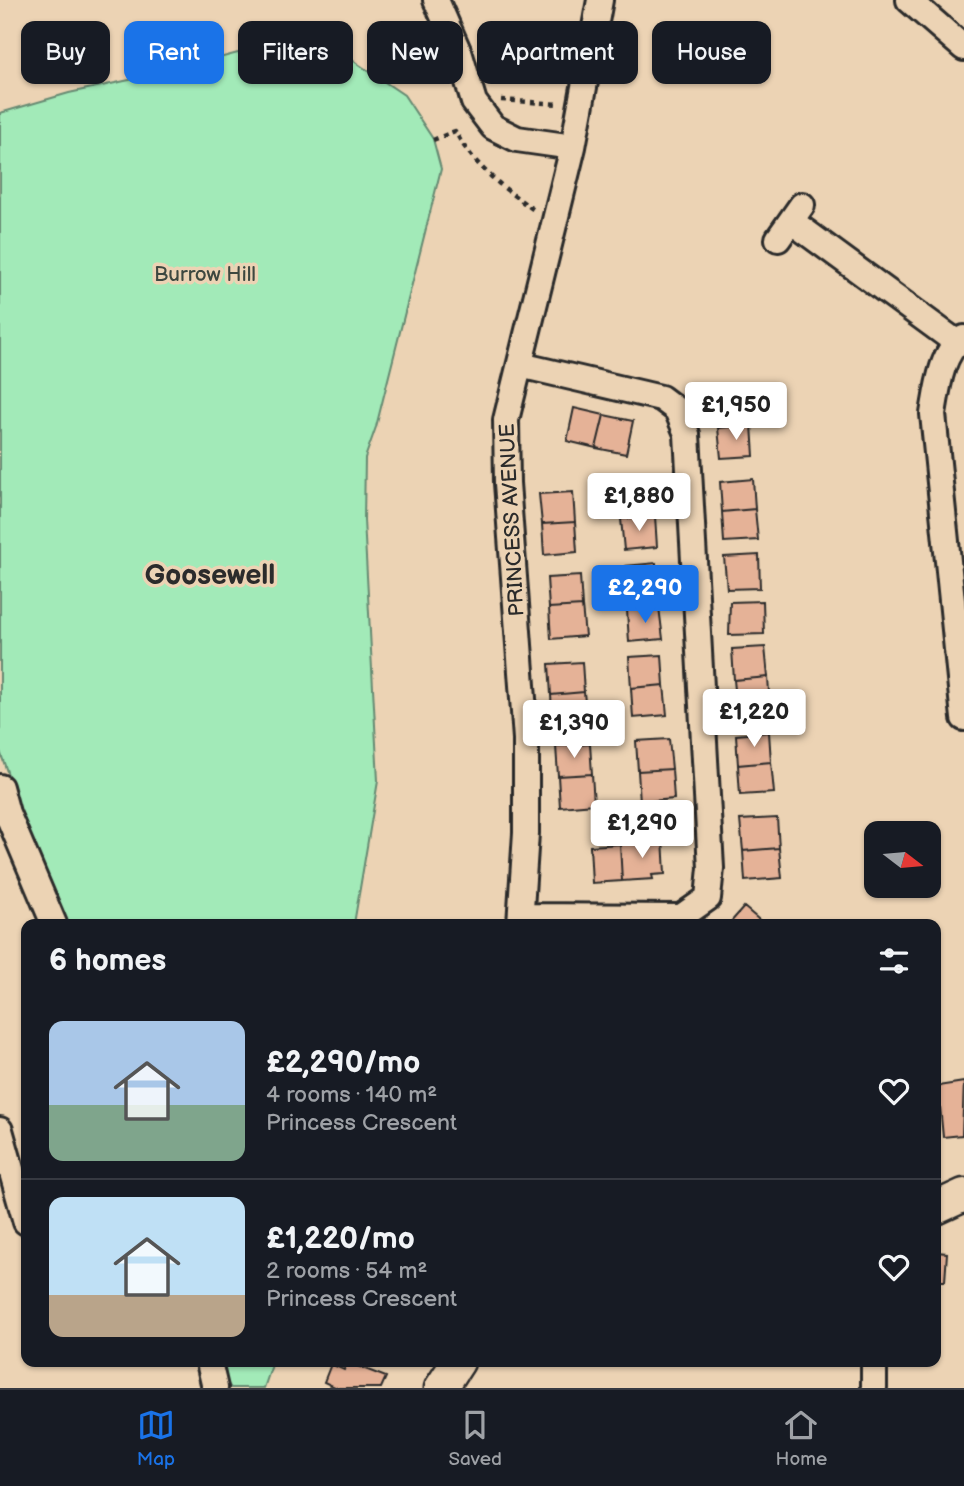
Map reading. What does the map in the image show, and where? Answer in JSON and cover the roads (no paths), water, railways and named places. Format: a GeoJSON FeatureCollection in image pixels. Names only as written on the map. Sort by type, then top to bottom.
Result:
{"type":"FeatureCollection","features":[{"type":"Feature","properties":{"kind":"street"},"geometry":{"type":"LineString","coordinates":[[436,0],[460,55],[472,97],[493,127],[517,139],[573,147]]}},
{"type":"Feature","properties":{"kind":"street","name":"PRINCESS AVENUE"},"geometry":{"type":"LineString","coordinates":[[521,919],[526,833],[526,739],[507,483],[506,420],[573,147],[600,0]]}},
{"type":"Feature","properties":{"kind":"street"},"geometry":{"type":"LineString","coordinates":[[909,0],[964,48]]}},
{"type":"Feature","properties":{"kind":"street"},"geometry":{"type":"LineString","coordinates":[[790,222],[960,340],[941,373],[933,414],[964,718]]}},
{"type":"Feature","properties":{"kind":"street"},"geometry":{"type":"LineString","coordinates":[[520,365],[661,398],[677,410],[687,434],[711,868],[708,898],[681,917],[574,919]]}},
{"type":"Feature","properties":{"kind":"street"},"geometry":{"type":"LineString","coordinates":[[0,787],[7,813],[52,919]]}},
{"type":"Feature","properties":{"kind":"street"},"geometry":{"type":"LineString","coordinates":[[0,1129],[21,1184]]}},
{"type":"Feature","properties":{"kind":"street"},"geometry":{"type":"LineString","coordinates":[[941,1206],[964,1195]]}},
{"type":"Feature","properties":{"kind":"street"},"geometry":{"type":"LineString","coordinates":[[210,1367],[215,1388]]}},
{"type":"Feature","properties":{"kind":"street"},"geometry":{"type":"LineString","coordinates":[[441,1388],[455,1367]]}},
{"type":"Feature","properties":{"kind":"street"},"geometry":{"type":"LineString","coordinates":[[874,1367],[874,1388]]}},
{"type":"Feature","properties":{"kind":"district","name":"Goosewell"},"geometry":{"type":"Point","coordinates":[210,575]}},
{"type":"Feature","properties":{"kind":"park label","name":"Burrow Hill"},"geometry":{"type":"Point","coordinates":[205,274]}}]}
